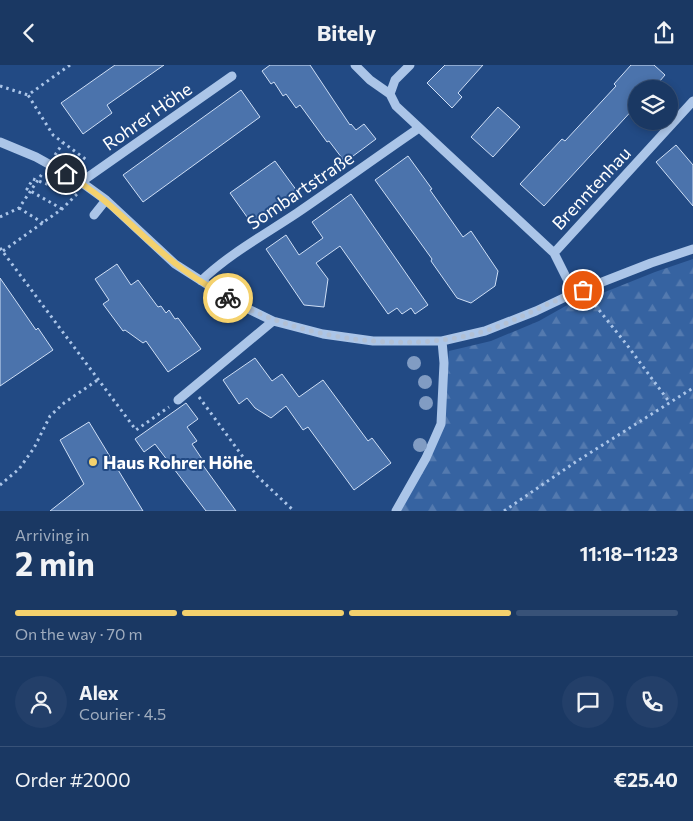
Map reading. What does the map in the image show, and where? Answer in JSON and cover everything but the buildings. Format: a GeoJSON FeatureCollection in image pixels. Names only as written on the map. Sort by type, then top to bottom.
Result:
{"type":"FeatureCollection","features":[{"type":"Feature","properties":{"kind":"street"},"geometry":{"type":"LineString","coordinates":[[355,65],[370,80],[390,93],[396,106],[554,253],[574,293]]}},
{"type":"Feature","properties":{"kind":"street"},"geometry":{"type":"LineString","coordinates":[[390,93],[395,80],[410,65]]}},
{"type":"Feature","properties":{"kind":"street","name":"Rohrer Höhe"},"geometry":{"type":"LineString","coordinates":[[81,182],[232,76]]}},
{"type":"Feature","properties":{"kind":"street","name":"Brenntenhau"},"geometry":{"type":"LineString","coordinates":[[554,253],[693,101]]}},
{"type":"Feature","properties":{"kind":"street","name":"Sombartstraße"},"geometry":{"type":"LineString","coordinates":[[201,281],[214,268],[419,128]]}},
{"type":"Feature","properties":{"kind":"street"},"geometry":{"type":"LineString","coordinates":[[0,141],[36,157],[81,182],[106,200],[175,264],[236,303],[274,321],[323,334],[373,341],[442,341],[485,331],[536,311],[574,293],[693,249]]}},
{"type":"Feature","properties":{"kind":"street"},"geometry":{"type":"LineString","coordinates":[[94,215],[106,200]]}},
{"type":"Feature","properties":{"kind":"street"},"geometry":{"type":"LineString","coordinates":[[178,400],[274,321]]}},
{"type":"Feature","properties":{"kind":"street"},"geometry":{"type":"LineString","coordinates":[[396,511],[426,458],[441,423],[444,363],[442,341]]}},
{"type":"Feature","properties":{"kind":"path"},"geometry":{"type":"LineString","coordinates":[[28,95],[70,65]]}},
{"type":"Feature","properties":{"kind":"path"},"geometry":{"type":"LineString","coordinates":[[0,86],[28,95],[53,135],[99,170]]}},
{"type":"Feature","properties":{"kind":"path"},"geometry":{"type":"LineString","coordinates":[[62,209],[27,189],[33,179],[77,195],[62,209],[43,223],[1,249],[136,429],[178,400]]}},
{"type":"Feature","properties":{"kind":"path"},"geometry":{"type":"LineString","coordinates":[[0,217],[19,208],[43,223]]}},
{"type":"Feature","properties":{"kind":"path"},"geometry":{"type":"LineString","coordinates":[[583,290],[670,403]]}},
{"type":"Feature","properties":{"kind":"path"},"geometry":{"type":"LineString","coordinates":[[0,485],[18,469],[34,448],[50,416],[99,379]]}},
{"type":"Feature","properties":{"kind":"path"},"geometry":{"type":"LineString","coordinates":[[504,511],[574,463],[693,388]]}},
{"type":"Feature","properties":{"kind":"path"},"geometry":{"type":"LineString","coordinates":[[193,389],[256,476],[294,511]]}},
{"type":"Feature","properties":{"kind":"green space"},"geometry":{"type":"Polygon","coordinates":[[[693,259],[693,511],[396,511],[441,424],[449,351],[491,341],[539,321],[578,299],[595,296],[693,259]]]}},
{"type":"Feature","properties":{"kind":"way so far"},"geometry":{"type":"LineString","coordinates":[[228,298],[274,321],[323,334],[373,341],[442,341],[485,331],[583,290]]}},
{"type":"Feature","properties":{"kind":"place","name":"Haus Rohrer Höhe"},"geometry":{"type":"Point","coordinates":[93,462]}},
{"type":"Feature","properties":{"kind":"route"},"geometry":{"type":"LineString","coordinates":[[66,174],[106,200],[175,264],[228,298]]}}]}
